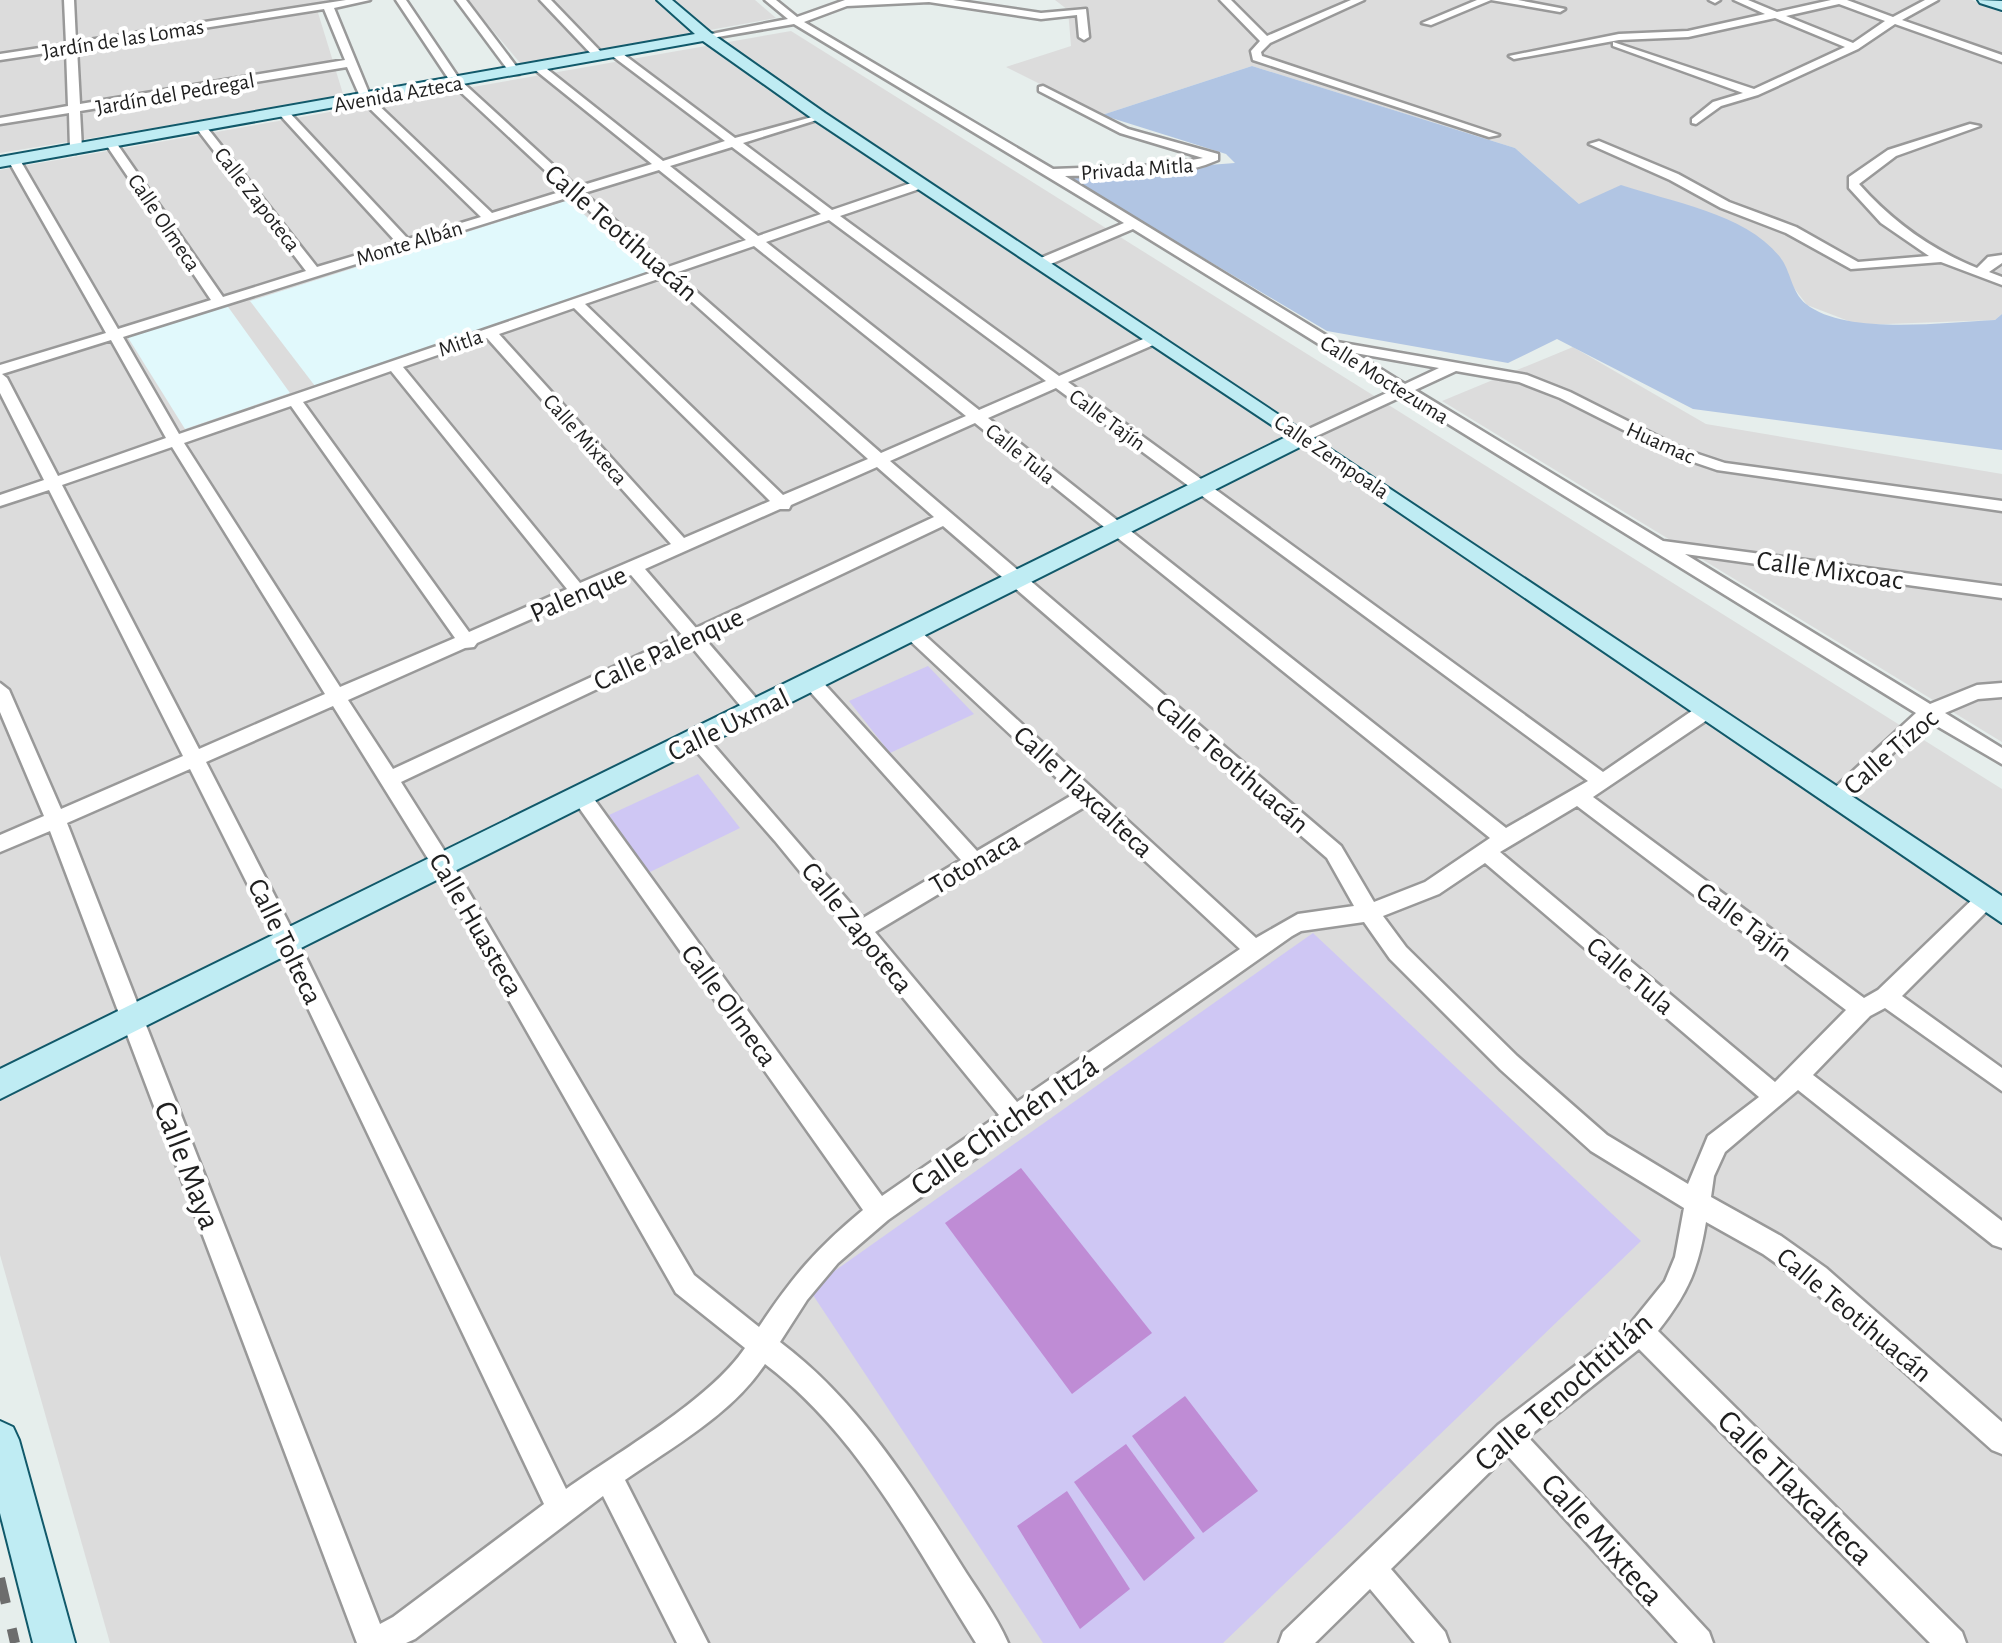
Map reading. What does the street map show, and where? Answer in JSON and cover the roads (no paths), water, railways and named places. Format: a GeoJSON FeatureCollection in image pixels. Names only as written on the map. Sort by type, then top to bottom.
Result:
{"type":"FeatureCollection","features":[{"type":"Feature","properties":{"kind":"street"},"geometry":{"type":"LineString","coordinates":[[69,0],[76,149]]}},
{"type":"Feature","properties":{"kind":"street","name":"Jardín de las Lomas"},"geometry":{"type":"LineString","coordinates":[[0,57],[365,0]]}},
{"type":"Feature","properties":{"kind":"street","name":"Calle Teotihuacán"},"geometry":{"type":"LineString","coordinates":[[401,0],[456,82],[575,192],[1015,580],[1324,842],[1346,868],[1369,913],[1416,976],[1522,1075],[1599,1142],[1817,1276],[2002,1440]]}},
{"type":"Feature","properties":{"kind":"street"},"geometry":{"type":"LineString","coordinates":[[461,0],[515,72]]}},
{"type":"Feature","properties":{"kind":"street","name":"Calle Tajín"},"geometry":{"type":"LineString","coordinates":[[545,0],[607,55],[1604,782]]}},
{"type":"Feature","properties":{"kind":"street","name":"Calle Zempoala"},"geometry":{"type":"LineString","coordinates":[[664,0],[706,36],[819,116],[1303,437],[1994,905]]}},
{"type":"Feature","properties":{"kind":"street","name":"Calle Moctezuma"},"geometry":{"type":"LineString","coordinates":[[770,0],[796,21],[1051,173],[2002,757]]}},
{"type":"Feature","properties":{"kind":"street","name":"Avenida Azteca"},"geometry":{"type":"LineString","coordinates":[[7,161],[796,21],[850,1],[929,0],[1041,16],[1082,11]]}},
{"type":"Feature","properties":{"kind":"street"},"geometry":{"type":"LineString","coordinates":[[1070,0],[1082,11],[1084,37]]}},
{"type":"Feature","properties":{"kind":"street"},"geometry":{"type":"LineString","coordinates":[[1224,0],[1266,40]]}},
{"type":"Feature","properties":{"kind":"street"},"geometry":{"type":"LineString","coordinates":[[1359,0],[1338,3],[1266,40],[1254,54],[1262,60],[1493,136]]}},
{"type":"Feature","properties":{"kind":"street"},"geometry":{"type":"LineString","coordinates":[[1427,23],[1486,0]]}},
{"type":"Feature","properties":{"kind":"street"},"geometry":{"type":"LineString","coordinates":[[1496,0],[1560,9]]}},
{"type":"Feature","properties":{"kind":"street"},"geometry":{"type":"LineString","coordinates":[[1739,0],[1854,47]]}},
{"type":"Feature","properties":{"kind":"street"},"geometry":{"type":"LineString","coordinates":[[1514,56],[1606,40],[1688,34],[1838,0],[2002,59]]}},
{"type":"Feature","properties":{"kind":"street"},"geometry":{"type":"LineString","coordinates":[[1696,121],[1718,104],[1754,93],[1854,47],[1932,0]]}},
{"type":"Feature","properties":{"kind":"street"},"geometry":{"type":"LineString","coordinates":[[1985,0],[2002,6]]}},
{"type":"Feature","properties":{"kind":"street"},"geometry":{"type":"LineString","coordinates":[[328,6],[366,99],[488,217]]}},
{"type":"Feature","properties":{"kind":"street"},"geometry":{"type":"LineString","coordinates":[[1606,40],[1754,93]]}},
{"type":"Feature","properties":{"kind":"street","name":"Jardín del Pedregal"},"geometry":{"type":"LineString","coordinates":[[0,122],[350,63]]}},
{"type":"Feature","properties":{"kind":"street","name":"Calle Tula"},"geometry":{"type":"LineString","coordinates":[[538,68],[1505,838]]}},
{"type":"Feature","properties":{"kind":"street","name":"Privada Mitla"},"geometry":{"type":"LineString","coordinates":[[1043,89],[1124,132],[1214,157],[1210,162],[1188,165],[1051,173]]}},
{"type":"Feature","properties":{"kind":"street"},"geometry":{"type":"LineString","coordinates":[[284,113],[404,243]]}},
{"type":"Feature","properties":{"kind":"street","name":"Monte Albán"},"geometry":{"type":"LineString","coordinates":[[0,374],[219,301],[819,116]]}},
{"type":"Feature","properties":{"kind":"street"},"geometry":{"type":"LineString","coordinates":[[1974,126],[1892,154],[1853,180],[1857,189],[1902,235],[1938,259],[2002,281]]}},
{"type":"Feature","properties":{"kind":"street","name":"Calle Zapoteca"},"geometry":{"type":"LineString","coordinates":[[201,127],[314,272]]}},
{"type":"Feature","properties":{"kind":"street","name":"Calle Olmeca"},"geometry":{"type":"LineString","coordinates":[[111,143],[219,301]]}},
{"type":"Feature","properties":{"kind":"street"},"geometry":{"type":"LineString","coordinates":[[1595,144],[1790,230],[1856,266],[1938,259]]}},
{"type":"Feature","properties":{"kind":"street","name":"Calle Huasteca"},"geometry":{"type":"LineString","coordinates":[[7,161],[176,440],[442,864],[685,1284],[810,1383],[856,1434],[992,1643]]}},
{"type":"Feature","properties":{"kind":"street","name":"Mitla"},"geometry":{"type":"LineString","coordinates":[[0,501],[921,184]]}},
{"type":"Feature","properties":{"kind":"street"},"geometry":{"type":"LineString","coordinates":[[1041,263],[1131,225]]}},
{"type":"Feature","properties":{"kind":"street"},"geometry":{"type":"LineString","coordinates":[[1979,274],[1993,260],[2002,259]]}},
{"type":"Feature","properties":{"kind":"street"},"geometry":{"type":"LineString","coordinates":[[576,302],[782,505]]}},
{"type":"Feature","properties":{"kind":"street","name":"Calle Mixteca"},"geometry":{"type":"LineString","coordinates":[[489,332],[683,547]]}},
{"type":"Feature","properties":{"kind":"street","name":"Palenque"},"geometry":{"type":"LineString","coordinates":[[0,844],[1155,339]]}},
{"type":"Feature","properties":{"kind":"street","name":"Huamac"},"geometry":{"type":"LineString","coordinates":[[1329,345],[1457,366],[1546,387],[1678,452],[1723,467],[2002,506]]}},
{"type":"Feature","properties":{"kind":"street"},"geometry":{"type":"LineString","coordinates":[[394,365],[579,593]]}},
{"type":"Feature","properties":{"kind":"street","name":"Calle Uxmal"},"geometry":{"type":"LineString","coordinates":[[0,1085],[1200,487],[1457,366]]}},
{"type":"Feature","properties":{"kind":"street","name":"Calle Tolteca"},"geometry":{"type":"LineString","coordinates":[[0,374],[288,943],[562,1509]]}},
{"type":"Feature","properties":{"kind":"street"},"geometry":{"type":"LineString","coordinates":[[294,399],[468,642]]}},
{"type":"Feature","properties":{"kind":"street","name":"Calle Palenque"},"geometry":{"type":"LineString","coordinates":[[390,779],[946,518]]}},
{"type":"Feature","properties":{"kind":"street","name":"Calle Mixcoac"},"geometry":{"type":"LineString","coordinates":[[1657,545],[2002,592]]}},
{"type":"Feature","properties":{"kind":"street"},"geometry":{"type":"LineString","coordinates":[[636,568],[755,710]]}},
{"type":"Feature","properties":{"kind":"street","name":"Calle Tlaxcalteca"},"geometry":{"type":"LineString","coordinates":[[912,633],[1254,950]]}},
{"type":"Feature","properties":{"kind":"street"},"geometry":{"type":"LineString","coordinates":[[812,682],[974,860]]}},
{"type":"Feature","properties":{"kind":"street","name":"Calle Maya"},"geometry":{"type":"LineString","coordinates":[[0,690],[56,819],[373,1643]]}},
{"type":"Feature","properties":{"kind":"street","name":"Calle Tízoc"},"geometry":{"type":"LineString","coordinates":[[1835,799],[1929,712],[1964,692],[2002,690]]}},
{"type":"Feature","properties":{"kind":"street","name":"Calle Chichén Itzá"},"geometry":{"type":"LineString","coordinates":[[373,1643],[407,1636],[562,1509],[714,1401],[746,1371],[760,1346],[829,1254],[878,1212],[1298,922],[1369,913],[1432,888],[1505,838],[1604,782],[1706,711]]}},
{"type":"Feature","properties":{"kind":"street","name":"Calle Zapoteca"},"geometry":{"type":"LineString","coordinates":[[697,738],[1016,1118]]}},
{"type":"Feature","properties":{"kind":"street","name":"Totonaca"},"geometry":{"type":"LineString","coordinates":[[859,930],[1090,795]]}},
{"type":"Feature","properties":{"kind":"street","name":"Calle Olmeca"},"geometry":{"type":"LineString","coordinates":[[582,797],[878,1212]]}},
{"type":"Feature","properties":{"kind":"street","name":"Calle Tajín"},"geometry":{"type":"LineString","coordinates":[[1579,797],[1862,1010]]}},
{"type":"Feature","properties":{"kind":"street","name":"Calle Tula"},"geometry":{"type":"LineString","coordinates":[[1486,852],[1776,1097]]}},
{"type":"Feature","properties":{"kind":"street","name":"Calle Tenochtitlán"},"geometry":{"type":"LineString","coordinates":[[1294,1643],[1508,1435],[1640,1332],[1674,1290],[1688,1256],[1706,1161],[1716,1144],[1776,1097],[1862,1010],[1886,997],[1994,905]]}},
{"type":"Feature","properties":{"kind":"street"},"geometry":{"type":"LineString","coordinates":[[1886,997],[2002,1082]]}},
{"type":"Feature","properties":{"kind":"street"},"geometry":{"type":"LineString","coordinates":[[1797,1076],[2002,1236]]}},
{"type":"Feature","properties":{"kind":"street","name":"Calle Tlaxcalteca"},"geometry":{"type":"LineString","coordinates":[[1640,1332],[1952,1643]]}},
{"type":"Feature","properties":{"kind":"street","name":"Calle Mixteca"},"geometry":{"type":"LineString","coordinates":[[1508,1435],[1698,1643]]}},
{"type":"Feature","properties":{"kind":"street"},"geometry":{"type":"LineString","coordinates":[[0,1440],[54,1643]]}},
{"type":"Feature","properties":{"kind":"street"},"geometry":{"type":"LineString","coordinates":[[608,1476],[692,1643]]}},
{"type":"Feature","properties":{"kind":"street"},"geometry":{"type":"LineString","coordinates":[[1372,1569],[1434,1643]]}},
{"type":"Feature","properties":{"kind":"railway"},"geometry":{"type":"LineString","coordinates":[[0,1578],[15,1643]]}}]}
